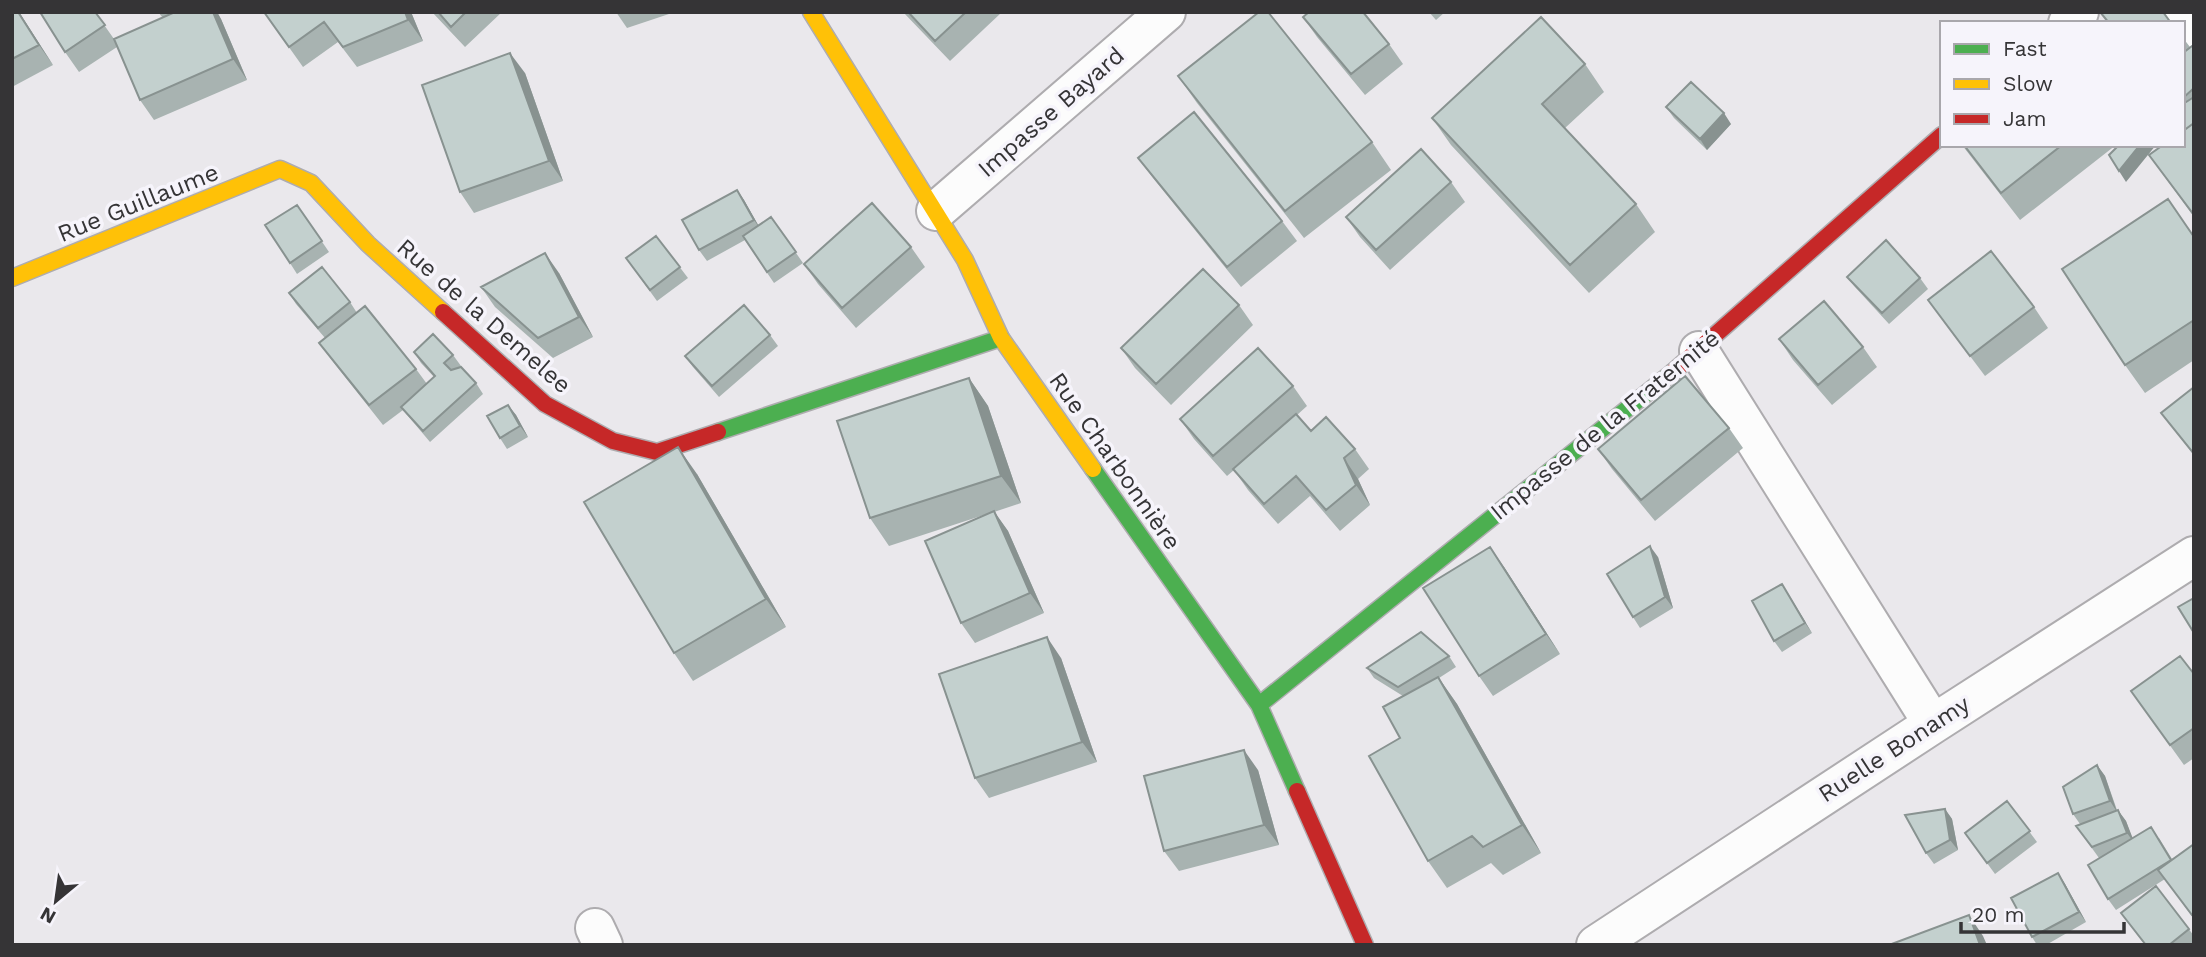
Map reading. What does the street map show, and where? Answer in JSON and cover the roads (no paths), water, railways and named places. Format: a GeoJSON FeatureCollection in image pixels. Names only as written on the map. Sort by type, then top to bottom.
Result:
{"type":"FeatureCollection","features":[{"type":"Feature","properties":{"kind":"street","name":"Impasse Bayard"},"geometry":{"type":"LineString","coordinates":[[936,211],[1166,12]]}},
{"type":"Feature","properties":{"kind":"street","name":"Rue Charbonnière"},"geometry":{"type":"LineString","coordinates":[[814,13],[965,260],[1001,338],[1259,705],[1365,945]]}},
{"type":"Feature","properties":{"kind":"street","name":"Impasse de la Fraternité"},"geometry":{"type":"LineString","coordinates":[[1259,705],[1699,351],[1940,137]]}},
{"type":"Feature","properties":{"kind":"street","name":"Rue Guillaume"},"geometry":{"type":"LineString","coordinates":[[12,278],[281,169]]}},
{"type":"Feature","properties":{"kind":"street","name":"Rue de la Demelee"},"geometry":{"type":"LineString","coordinates":[[281,169],[311,183],[368,244],[545,404],[613,441],[657,452],[1001,338]]}},
{"type":"Feature","properties":{"kind":"street"},"geometry":{"type":"LineString","coordinates":[[1699,351],[1933,724]]}},
{"type":"Feature","properties":{"kind":"street","name":"Ruelle Bonamy"},"geometry":{"type":"LineString","coordinates":[[1596,945],[2194,556]]}}]}
